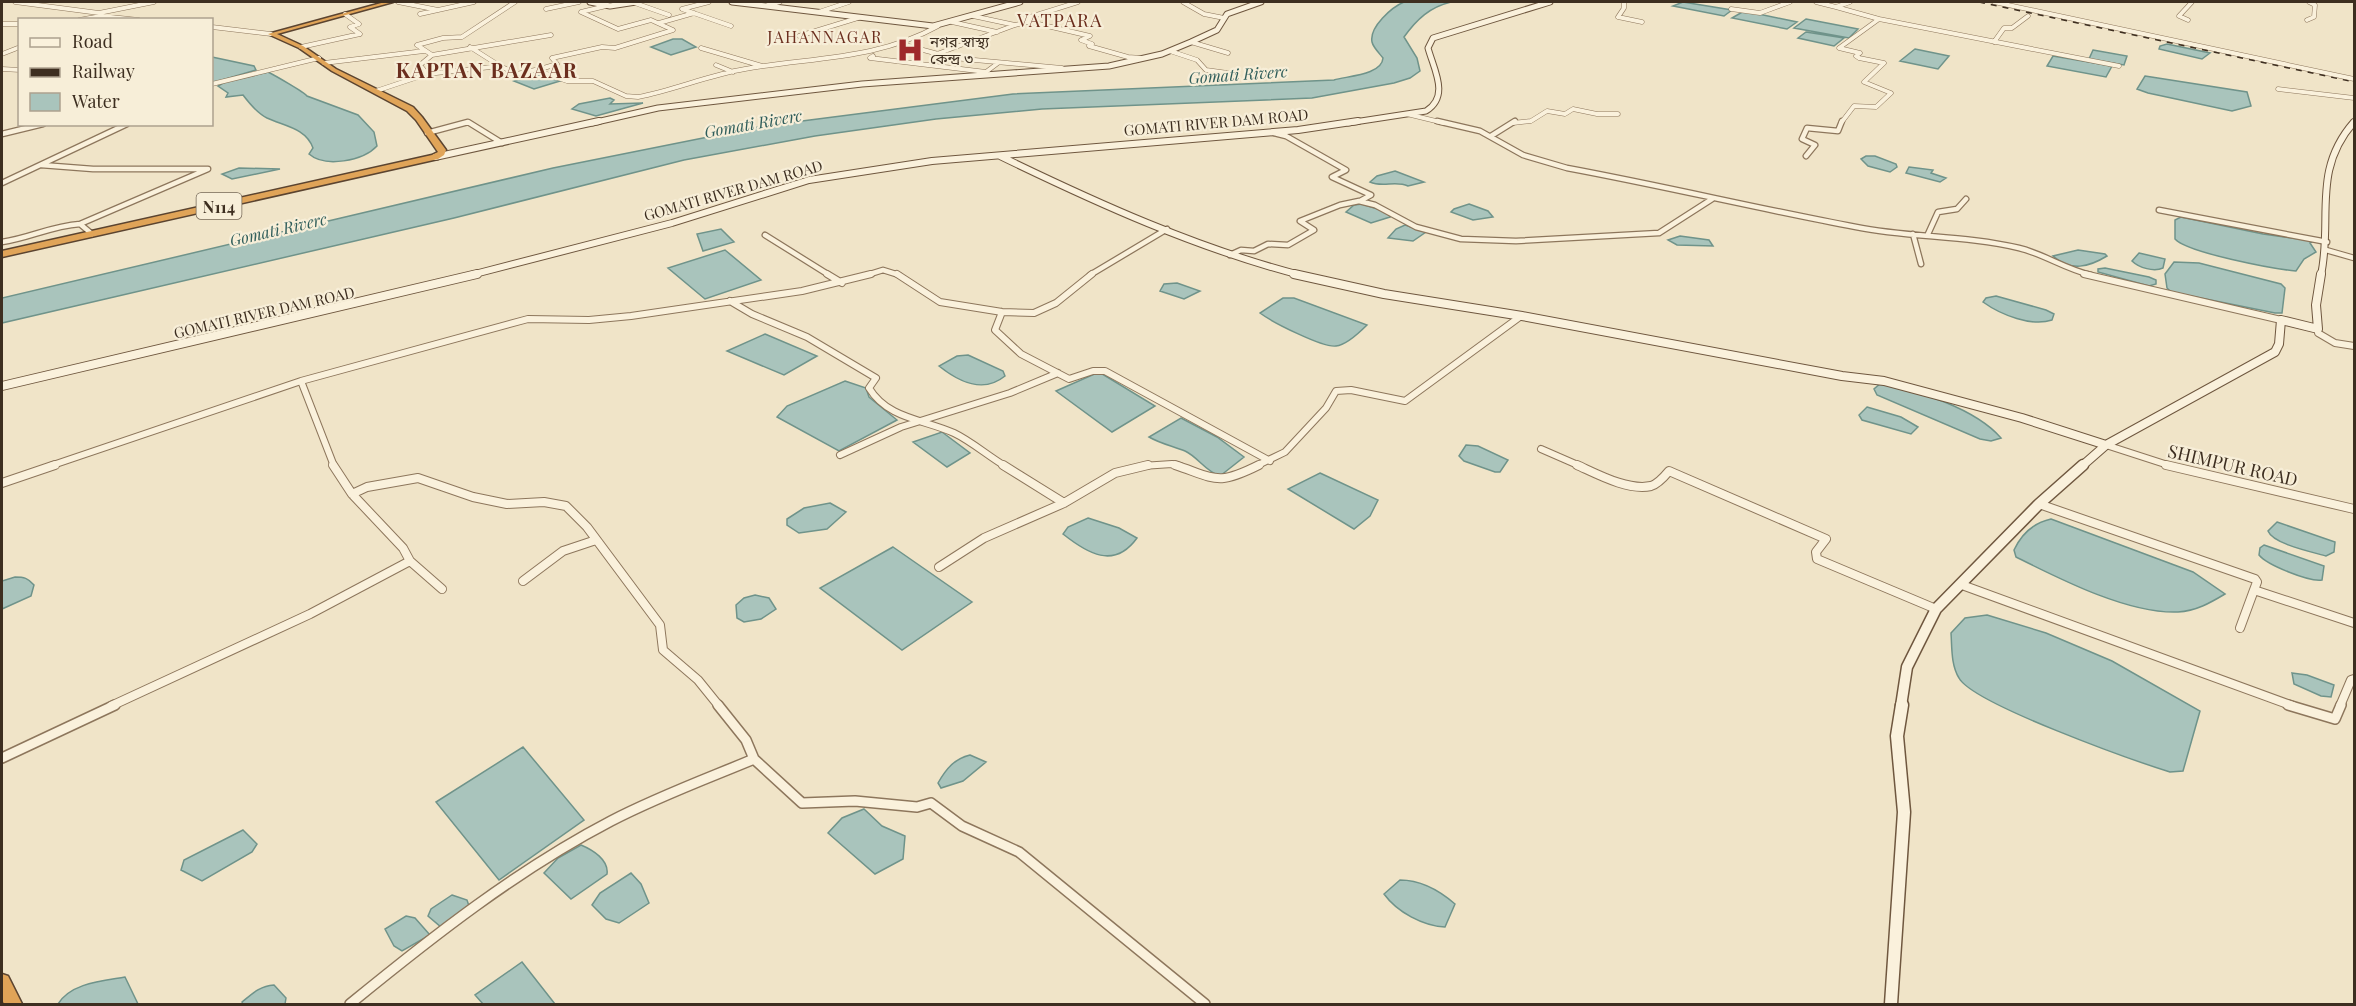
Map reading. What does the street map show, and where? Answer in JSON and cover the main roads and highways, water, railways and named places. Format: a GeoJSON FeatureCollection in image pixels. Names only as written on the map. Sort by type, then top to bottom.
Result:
{"type":"FeatureCollection","features":[{"type":"Feature","properties":{"kind":"highway","name":"N114"},"geometry":{"type":"LineString","coordinates":[[2,254],[435,157],[442,150],[427,133],[416,114],[301,47],[271,34],[390,2]]}},
{"type":"Feature","properties":{"kind":"highway"},"geometry":{"type":"LineString","coordinates":[[2,982],[14,1005]]}},
{"type":"Feature","properties":{"kind":"water"},"geometry":{"type":"Polygon","coordinates":[[[1404,2],[1451,2],[1424,15],[1404,37],[1417,58],[1420,71],[1410,78],[1394,83],[1312,98],[1042,109],[936,119],[815,136],[684,160],[454,218],[2,323],[2,298],[553,168],[763,126],[1013,94],[1334,80],[1355,76],[1377,68],[1381,64],[1383,58],[1372,42],[1374,30],[1388,13],[1404,2]]]}},
{"type":"Feature","properties":{"kind":"water"},"geometry":{"type":"Polygon","coordinates":[[[1683,2],[1732,10],[1724,16],[1673,6],[1683,2]]]}},
{"type":"Feature","properties":{"kind":"water"},"geometry":{"type":"Polygon","coordinates":[[[1744,11],[1797,22],[1787,29],[1732,18],[1744,11]]]}},
{"type":"Feature","properties":{"kind":"water"},"geometry":{"type":"Polygon","coordinates":[[[1806,19],[1858,29],[1849,38],[1794,28],[1806,19]]]}},
{"type":"Feature","properties":{"kind":"water"},"geometry":{"type":"Polygon","coordinates":[[[1806,32],[1844,38],[1834,46],[1798,38],[1806,32]]]}},
{"type":"Feature","properties":{"kind":"water"},"geometry":{"type":"Polygon","coordinates":[[[673,39],[682,39],[696,47],[671,55],[651,47],[673,39]]]}},
{"type":"Feature","properties":{"kind":"water"},"geometry":{"type":"Polygon","coordinates":[[[2167,44],[2210,53],[2202,59],[2159,49],[2160,46],[2167,44]]]}},
{"type":"Feature","properties":{"kind":"water"},"geometry":{"type":"Polygon","coordinates":[[[1915,49],[1949,56],[1938,69],[1900,61],[1915,49]]]}},
{"type":"Feature","properties":{"kind":"water"},"geometry":{"type":"Polygon","coordinates":[[[2093,50],[2127,56],[2124,65],[2089,59],[2093,50]]]}},
{"type":"Feature","properties":{"kind":"water"},"geometry":{"type":"Polygon","coordinates":[[[2053,56],[2112,66],[2106,77],[2047,66],[2053,56]]]}},
{"type":"Feature","properties":{"kind":"water"},"geometry":{"type":"Polygon","coordinates":[[[213,57],[254,66],[256,70],[213,83],[213,57]]]}},
{"type":"Feature","properties":{"kind":"water"},"geometry":{"type":"Polygon","coordinates":[[[268,72],[307,96],[358,115],[374,132],[377,146],[363,156],[344,161],[324,161],[316,158],[309,154],[313,148],[310,141],[300,132],[264,116],[243,95],[226,97],[228,93],[218,86],[225,82],[268,72]]]}},
{"type":"Feature","properties":{"kind":"water"},"geometry":{"type":"Polygon","coordinates":[[[535,74],[560,81],[534,89],[514,81],[535,74]]]}},
{"type":"Feature","properties":{"kind":"water"},"geometry":{"type":"Polygon","coordinates":[[[2145,76],[2247,92],[2251,106],[2232,111],[2148,93],[2137,89],[2145,76]]]}},
{"type":"Feature","properties":{"kind":"water"},"geometry":{"type":"Polygon","coordinates":[[[610,98],[614,100],[610,104],[643,103],[596,116],[572,109],[579,104],[610,98]]]}},
{"type":"Feature","properties":{"kind":"water"},"geometry":{"type":"Polygon","coordinates":[[[1866,156],[1875,156],[1896,164],[1897,167],[1890,172],[1868,166],[1861,159],[1866,156]]]}},
{"type":"Feature","properties":{"kind":"water"},"geometry":{"type":"Polygon","coordinates":[[[1909,167],[1933,170],[1931,173],[1946,178],[1940,182],[1906,173],[1909,167]]]}},
{"type":"Feature","properties":{"kind":"water"},"geometry":{"type":"Polygon","coordinates":[[[239,168],[280,169],[232,179],[222,174],[239,168]]]}},
{"type":"Feature","properties":{"kind":"water"},"geometry":{"type":"Polygon","coordinates":[[[1395,171],[1424,182],[1408,186],[1370,182],[1377,176],[1395,171]]]}},
{"type":"Feature","properties":{"kind":"water"},"geometry":{"type":"Polygon","coordinates":[[[1362,204],[1387,212],[1390,217],[1371,223],[1346,212],[1354,205],[1362,204]]]}},
{"type":"Feature","properties":{"kind":"water"},"geometry":{"type":"Polygon","coordinates":[[[1469,204],[1488,211],[1493,217],[1473,220],[1451,212],[1469,204]]]}},
{"type":"Feature","properties":{"kind":"water"},"geometry":{"type":"Polygon","coordinates":[[[2181,217],[2263,234],[2314,241],[2310,243],[2316,252],[2304,259],[2296,271],[2213,255],[2196,250],[2175,239],[2175,220],[2181,217]]]}},
{"type":"Feature","properties":{"kind":"water"},"geometry":{"type":"Polygon","coordinates":[[[1405,225],[1426,232],[1413,241],[1388,238],[1396,229],[1405,225]]]}},
{"type":"Feature","properties":{"kind":"water"},"geometry":{"type":"Polygon","coordinates":[[[721,229],[734,242],[703,251],[697,234],[721,229]]]}},
{"type":"Feature","properties":{"kind":"water"},"geometry":{"type":"Polygon","coordinates":[[[1680,236],[1709,240],[1713,246],[1677,245],[1668,240],[1680,236]]]}},
{"type":"Feature","properties":{"kind":"water"},"geometry":{"type":"Polygon","coordinates":[[[725,250],[761,280],[705,299],[668,268],[725,250]]]}},
{"type":"Feature","properties":{"kind":"water"},"geometry":{"type":"Polygon","coordinates":[[[2078,250],[2107,256],[2094,263],[2073,266],[2053,256],[2078,250]]]}},
{"type":"Feature","properties":{"kind":"water"},"geometry":{"type":"Polygon","coordinates":[[[2139,253],[2165,259],[2163,268],[2151,269],[2132,261],[2139,253]]]}},
{"type":"Feature","properties":{"kind":"water"},"geometry":{"type":"Polygon","coordinates":[[[2174,262],[2199,263],[2281,284],[2285,288],[2282,313],[2171,292],[2167,288],[2165,274],[2174,262]]]}},
{"type":"Feature","properties":{"kind":"water"},"geometry":{"type":"Polygon","coordinates":[[[2105,268],[2149,277],[2156,280],[2156,284],[2149,286],[2098,272],[2098,269],[2105,268]]]}},
{"type":"Feature","properties":{"kind":"water"},"geometry":{"type":"Polygon","coordinates":[[[1177,283],[1200,291],[1184,299],[1160,291],[1164,284],[1177,283]]]}},
{"type":"Feature","properties":{"kind":"water"},"geometry":{"type":"Polygon","coordinates":[[[1996,296],[2046,310],[2054,314],[2052,320],[2026,321],[1983,302],[1986,298],[1996,296]]]}},
{"type":"Feature","properties":{"kind":"water"},"geometry":{"type":"Polygon","coordinates":[[[1283,298],[1294,298],[1367,325],[1344,343],[1329,346],[1286,328],[1260,313],[1283,298]]]}},
{"type":"Feature","properties":{"kind":"water"},"geometry":{"type":"Polygon","coordinates":[[[765,334],[817,356],[784,375],[727,351],[765,334]]]}},
{"type":"Feature","properties":{"kind":"water"},"geometry":{"type":"Polygon","coordinates":[[[968,355],[1003,371],[1005,376],[988,384],[971,384],[939,366],[957,356],[968,355]]]}},
{"type":"Feature","properties":{"kind":"water"},"geometry":{"type":"Polygon","coordinates":[[[1099,372],[1155,406],[1112,432],[1056,391],[1099,372]]]}},
{"type":"Feature","properties":{"kind":"water"},"geometry":{"type":"Polygon","coordinates":[[[845,381],[866,388],[869,397],[897,420],[839,451],[777,417],[787,406],[845,381]]]}},
{"type":"Feature","properties":{"kind":"water"},"geometry":{"type":"Polygon","coordinates":[[[1881,383],[1945,402],[1990,427],[2001,438],[1991,441],[1980,439],[1877,395],[1874,389],[1881,383]]]}},
{"type":"Feature","properties":{"kind":"water"},"geometry":{"type":"Polygon","coordinates":[[[1867,407],[1901,417],[1918,427],[1911,434],[1862,420],[1859,415],[1867,407]]]}},
{"type":"Feature","properties":{"kind":"water"},"geometry":{"type":"Polygon","coordinates":[[[1181,418],[1217,437],[1244,457],[1220,476],[1185,451],[1149,437],[1181,418]]]}},
{"type":"Feature","properties":{"kind":"water"},"geometry":{"type":"Polygon","coordinates":[[[942,432],[970,453],[947,467],[913,442],[942,432]]]}},
{"type":"Feature","properties":{"kind":"water"},"geometry":{"type":"Polygon","coordinates":[[[1466,445],[1478,446],[1508,460],[1500,472],[1464,461],[1459,456],[1466,445]]]}},
{"type":"Feature","properties":{"kind":"water"},"geometry":{"type":"Polygon","coordinates":[[[1320,473],[1378,500],[1370,516],[1354,529],[1288,489],[1320,473]]]}},
{"type":"Feature","properties":{"kind":"water"},"geometry":{"type":"Polygon","coordinates":[[[830,503],[846,512],[827,529],[799,533],[787,525],[787,519],[804,508],[830,503]]]}},
{"type":"Feature","properties":{"kind":"water"},"geometry":{"type":"Polygon","coordinates":[[[1088,518],[1119,528],[1137,538],[1119,554],[1110,556],[1091,552],[1063,534],[1068,527],[1088,518]]]}},
{"type":"Feature","properties":{"kind":"water"},"geometry":{"type":"Polygon","coordinates":[[[2051,519],[2193,572],[2225,594],[2191,610],[2158,611],[2095,594],[2016,557],[2014,550],[2024,534],[2033,526],[2051,519]]]}},
{"type":"Feature","properties":{"kind":"water"},"geometry":{"type":"Polygon","coordinates":[[[2277,522],[2335,542],[2334,552],[2326,556],[2277,540],[2268,531],[2277,522]]]}},
{"type":"Feature","properties":{"kind":"water"},"geometry":{"type":"Polygon","coordinates":[[[2264,545],[2324,566],[2322,580],[2298,576],[2263,559],[2259,555],[2260,548],[2264,545]]]}},
{"type":"Feature","properties":{"kind":"water"},"geometry":{"type":"Polygon","coordinates":[[[893,547],[972,602],[902,650],[820,588],[893,547]]]}},
{"type":"Feature","properties":{"kind":"water"},"geometry":{"type":"Polygon","coordinates":[[[15,577],[26,578],[34,585],[31,596],[2,609],[2,581],[15,577]]]}},
{"type":"Feature","properties":{"kind":"water"},"geometry":{"type":"Polygon","coordinates":[[[755,595],[769,598],[776,609],[761,619],[744,622],[737,618],[736,605],[744,598],[755,595]]]}},
{"type":"Feature","properties":{"kind":"water"},"geometry":{"type":"Polygon","coordinates":[[[1987,615],[2046,633],[2112,661],[2200,711],[2183,771],[2170,772],[2057,731],[1993,702],[1971,689],[1959,678],[1955,668],[1951,633],[1965,618],[1987,615]]]}},
{"type":"Feature","properties":{"kind":"water"},"geometry":{"type":"Polygon","coordinates":[[[2292,673],[2307,675],[2334,685],[2331,697],[2321,696],[2294,684],[2292,673]]]}},
{"type":"Feature","properties":{"kind":"water"},"geometry":{"type":"Polygon","coordinates":[[[523,747],[584,820],[499,880],[436,802],[523,747]]]}},
{"type":"Feature","properties":{"kind":"water"},"geometry":{"type":"Polygon","coordinates":[[[970,755],[986,762],[963,781],[941,788],[938,783],[947,769],[959,759],[970,755]]]}},
{"type":"Feature","properties":{"kind":"water"},"geometry":{"type":"Polygon","coordinates":[[[864,809],[882,826],[905,836],[903,859],[875,874],[828,833],[842,818],[864,809]]]}},
{"type":"Feature","properties":{"kind":"water"},"geometry":{"type":"Polygon","coordinates":[[[243,830],[257,844],[252,852],[202,881],[181,870],[184,860],[243,830]]]}},
{"type":"Feature","properties":{"kind":"water"},"geometry":{"type":"Polygon","coordinates":[[[581,845],[603,860],[607,874],[571,899],[544,873],[558,858],[581,845]]]}},
{"type":"Feature","properties":{"kind":"water"},"geometry":{"type":"Polygon","coordinates":[[[631,873],[641,884],[649,903],[619,923],[606,919],[592,905],[600,893],[631,873]]]}},
{"type":"Feature","properties":{"kind":"water"},"geometry":{"type":"Polygon","coordinates":[[[1400,880],[1408,880],[1430,887],[1455,904],[1445,927],[1419,921],[1389,901],[1384,894],[1400,880]]]}},
{"type":"Feature","properties":{"kind":"water"},"geometry":{"type":"Polygon","coordinates":[[[452,895],[467,900],[470,909],[441,927],[428,916],[431,909],[452,895]]]}},
{"type":"Feature","properties":{"kind":"water"},"geometry":{"type":"Polygon","coordinates":[[[406,916],[415,918],[430,935],[402,951],[394,946],[385,929],[406,916]]]}},
{"type":"Feature","properties":{"kind":"water"},"geometry":{"type":"Polygon","coordinates":[[[522,962],[555,1004],[483,1004],[475,995],[522,962]]]}},
{"type":"Feature","properties":{"kind":"water"},"geometry":{"type":"Polygon","coordinates":[[[125,977],[138,1004],[58,1004],[71,991],[79,987],[125,977]]]}},
{"type":"Feature","properties":{"kind":"water"},"geometry":{"type":"Polygon","coordinates":[[[274,985],[286,998],[285,1004],[243,1004],[242,1002],[257,990],[274,985]]]}},
{"type":"Feature","properties":{"kind":"railway"},"geometry":{"type":"LineString","coordinates":[[1979,2],[2354,82]]}},
{"type":"Feature","properties":{"kind":"place","name":"নগর স্বাস্থ্য কেন্দ্র ৩"},"geometry":{"type":"Point","coordinates":[910,50]}},
{"type":"Feature","properties":{"kind":"district","name":"VATPARA"},"geometry":{"type":"Point","coordinates":[1060,20]}},
{"type":"Feature","properties":{"kind":"district","name":"JAHANNAGAR"},"geometry":{"type":"Point","coordinates":[825,36]}},
{"type":"Feature","properties":{"kind":"district","name":"KAPTAN BAZAAR"},"geometry":{"type":"Point","coordinates":[487,69]}},
{"type":"Feature","properties":{"kind":"water label","name":"Gomati Riverc"},"geometry":{"type":"Point","coordinates":[1238,74]}},
{"type":"Feature","properties":{"kind":"water label","name":"Gomati Riverc"},"geometry":{"type":"Point","coordinates":[753,123]}},
{"type":"Feature","properties":{"kind":"water label","name":"Gomati Riverc"},"geometry":{"type":"Point","coordinates":[278,229]}}]}
